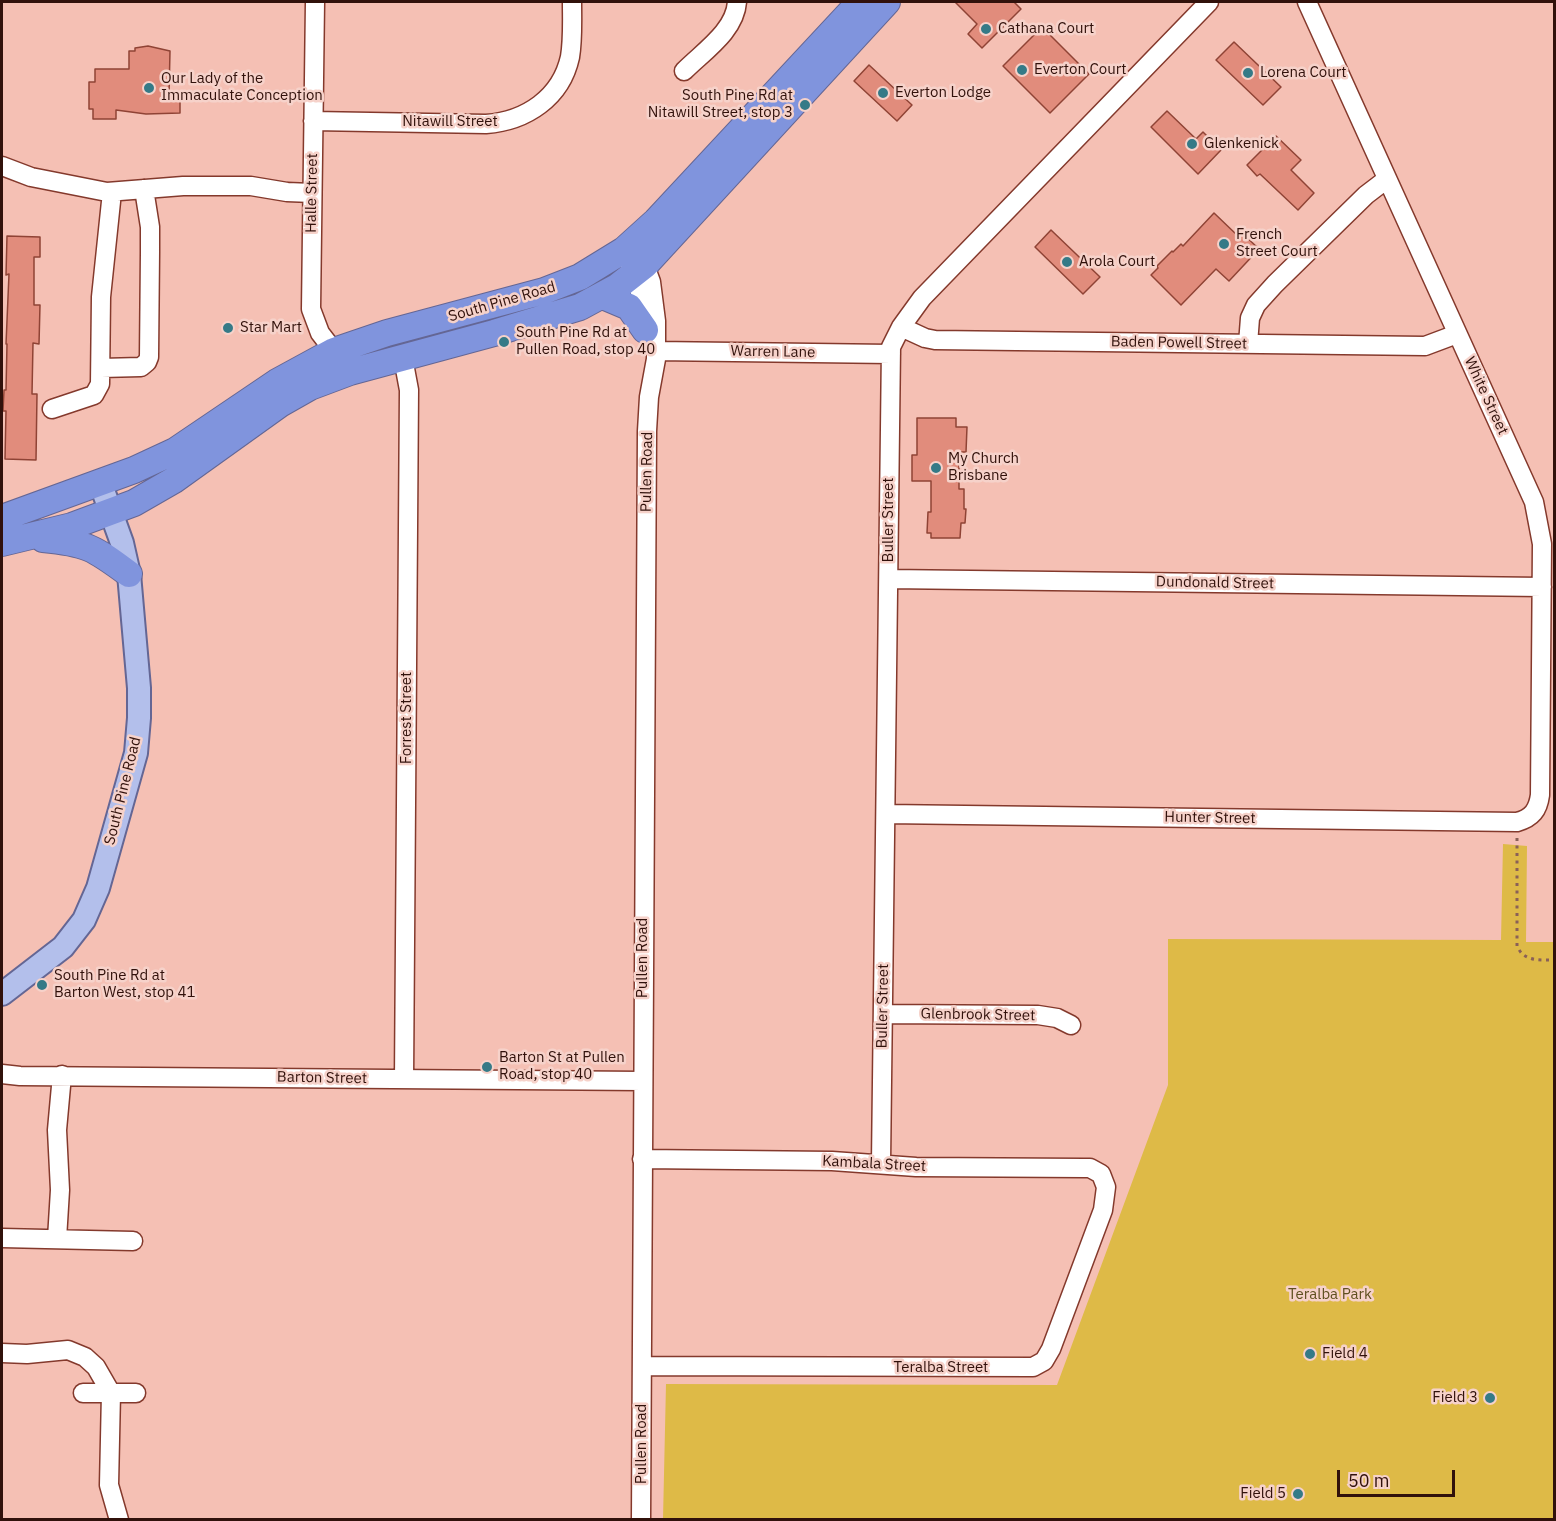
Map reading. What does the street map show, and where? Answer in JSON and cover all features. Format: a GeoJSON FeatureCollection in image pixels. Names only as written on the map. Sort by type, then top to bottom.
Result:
{"type":"FeatureCollection","features":[{"type":"Feature","properties":{"kind":"highway","name":"South Pine Road"},"geometry":{"type":"LineString","coordinates":[[112,512],[134,503],[174,480],[310,387],[350,372],[566,313],[603,296],[640,270],[886,2]]}},
{"type":"Feature","properties":{"kind":"highway","name":"South Pine Road"},"geometry":{"type":"LineString","coordinates":[[100,482],[134,470],[175,451],[277,382],[334,351],[387,333],[562,285],[594,270],[630,246],[656,221],[852,4]]}},
{"type":"Feature","properties":{"kind":"highway"},"geometry":{"type":"LineString","coordinates":[[603,296],[629,307],[650,340]]}},
{"type":"Feature","properties":{"kind":"highway"},"geometry":{"type":"LineString","coordinates":[[2,518],[100,482]]}},
{"type":"Feature","properties":{"kind":"highway"},"geometry":{"type":"LineString","coordinates":[[13,540],[72,526],[112,512]]}},
{"type":"Feature","properties":{"kind":"highway"},"geometry":{"type":"LineString","coordinates":[[13,540],[83,545],[100,552],[129,574]]}},
{"type":"Feature","properties":{"kind":"main road","name":"South Pine Road"},"geometry":{"type":"LineString","coordinates":[[2,994],[63,946],[84,920],[98,888],[135,753],[139,718],[139,688],[129,574],[125,552],[100,482]]}},
{"type":"Feature","properties":{"kind":"street","name":"Halle Street"},"geometry":{"type":"LineString","coordinates":[[315,2],[311,309],[320,333],[350,372]]}},
{"type":"Feature","properties":{"kind":"street","name":"Nitawill Street"},"geometry":{"type":"LineString","coordinates":[[313,121],[486,124],[511,121],[523,116],[547,99],[558,87],[565,73],[572,43],[572,2]]}},
{"type":"Feature","properties":{"kind":"street"},"geometry":{"type":"LineString","coordinates":[[684,71],[729,27],[736,13],[737,2]]}},
{"type":"Feature","properties":{"kind":"street","name":"Buller Street"},"geometry":{"type":"LineString","coordinates":[[881,1163],[891,354],[893,341],[901,327],[935,284],[1209,2]]}},
{"type":"Feature","properties":{"kind":"street","name":"White Street"},"geometry":{"type":"LineString","coordinates":[[1307,2],[1534,502],[1542,544],[1540,795],[1537,810],[1525,818]]}},
{"type":"Feature","properties":{"kind":"street"},"geometry":{"type":"LineString","coordinates":[[2,166],[54,183],[112,192],[183,186],[251,186],[287,192],[312,193]]}},
{"type":"Feature","properties":{"kind":"street"},"geometry":{"type":"LineString","coordinates":[[1248,344],[1250,318],[1256,305],[1365,195],[1387,179]]}},
{"type":"Feature","properties":{"kind":"street"},"geometry":{"type":"LineString","coordinates":[[101,368],[141,368],[149,357],[150,227],[144,189]]}},
{"type":"Feature","properties":{"kind":"street"},"geometry":{"type":"LineString","coordinates":[[52,409],[94,395],[100,384],[101,297],[112,192]]}},
{"type":"Feature","properties":{"kind":"street","name":"Pullen Road"},"geometry":{"type":"LineString","coordinates":[[630,246],[640,270],[643,306],[650,340],[644,360],[648,397],[642,1081],[642,1520]]}},
{"type":"Feature","properties":{"kind":"street","name":"Baden Powell Street"},"geometry":{"type":"LineString","coordinates":[[901,327],[935,340],[1248,344],[1425,346],[1457,334]]}},
{"type":"Feature","properties":{"kind":"street","name":"Warren Lane"},"geometry":{"type":"LineString","coordinates":[[650,340],[891,354]]}},
{"type":"Feature","properties":{"kind":"street","name":"Forrest Street"},"geometry":{"type":"LineString","coordinates":[[403,358],[409,390],[404,1079]]}},
{"type":"Feature","properties":{"kind":"street","name":"Dundonald Street"},"geometry":{"type":"LineString","coordinates":[[889,579],[1542,587]]}},
{"type":"Feature","properties":{"kind":"street","name":"Hunter Street"},"geometry":{"type":"LineString","coordinates":[[886,814],[1525,818]]}},
{"type":"Feature","properties":{"kind":"street","name":"Glenbrook Street"},"geometry":{"type":"LineString","coordinates":[[883,1014],[1038,1015],[1057,1018],[1071,1024]]}},
{"type":"Feature","properties":{"kind":"street","name":"Barton Street"},"geometry":{"type":"LineString","coordinates":[[2,1074],[642,1081]]}},
{"type":"Feature","properties":{"kind":"street"},"geometry":{"type":"LineString","coordinates":[[57,1239],[60,1190],[57,1130],[62,1075]]}},
{"type":"Feature","properties":{"kind":"street","name":"Kambala Street"},"geometry":{"type":"LineString","coordinates":[[642,1160],[832,1161],[916,1167],[1084,1168],[1096,1171],[1103,1178]]}},
{"type":"Feature","properties":{"kind":"street","name":"Teralba Street"},"geometry":{"type":"LineString","coordinates":[[642,1366],[1033,1367],[1044,1360],[1052,1349],[1105,1202],[1106,1187],[1103,1178]]}},
{"type":"Feature","properties":{"kind":"street"},"geometry":{"type":"LineString","coordinates":[[2,1238],[133,1241]]}},
{"type":"Feature","properties":{"kind":"street"},"geometry":{"type":"LineString","coordinates":[[2,1353],[27,1354],[61,1350],[78,1353],[96,1367],[111,1393],[109,1485],[119,1520]]}},
{"type":"Feature","properties":{"kind":"street"},"geometry":{"type":"LineString","coordinates":[[83,1393],[136,1393]]}},
{"type":"Feature","properties":{"kind":"path"},"geometry":{"type":"LineString","coordinates":[[1525,818],[1517,946],[1520,953],[1527,958],[1554,960]]}},
{"type":"Feature","properties":{"kind":"green space","name":"Teralba Park"},"geometry":{"type":"Polygon","coordinates":[[[1503,844],[1527,846],[1526,942],[1554,942],[1554,1519],[663,1519],[666,1384],[1057,1385],[1168,1085],[1168,939],[1501,940],[1503,844]]]}},
{"type":"Feature","properties":{"kind":"building","name":"Cathana Court"},"geometry":{"type":"Polygon","coordinates":[[[955,2],[1014,2],[1021,9],[982,48],[968,34],[977,24],[955,2]]]}},
{"type":"Feature","properties":{"kind":"building","name":"Everton Court"},"geometry":{"type":"Polygon","coordinates":[[[1042,27],[1089,74],[1050,113],[1003,66],[1042,27]]]}},
{"type":"Feature","properties":{"kind":"building","name":"Lorena Court"},"geometry":{"type":"Polygon","coordinates":[[[1234,42],[1281,87],[1263,105],[1216,60],[1234,42]]]}},
{"type":"Feature","properties":{"kind":"building","name":"Our Lady of the Immaculate Conception"},"geometry":{"type":"Polygon","coordinates":[[[148,46],[170,51],[169,95],[180,95],[180,113],[146,114],[116,110],[116,119],[93,119],[93,109],[89,109],[89,82],[95,82],[95,69],[129,69],[129,51],[148,46]]]}},
{"type":"Feature","properties":{"kind":"building","name":"Everton Lodge"},"geometry":{"type":"Polygon","coordinates":[[[869,65],[912,105],[897,121],[854,81],[869,65]]]}},
{"type":"Feature","properties":{"kind":"building","name":"Glenkenick"},"geometry":{"type":"Polygon","coordinates":[[[1167,111],[1196,139],[1203,132],[1221,150],[1198,174],[1151,127],[1167,111]]]}},
{"type":"Feature","properties":{"kind":"building"},"geometry":{"type":"Polygon","coordinates":[[[1276,136],[1301,160],[1291,170],[1314,193],[1298,210],[1260,174],[1257,176],[1247,165],[1276,136]]]}},
{"type":"Feature","properties":{"kind":"building"},"geometry":{"type":"Polygon","coordinates":[[[1214,213],[1238,236],[1241,232],[1259,249],[1229,281],[1216,269],[1181,305],[1151,275],[1172,251],[1181,244],[1183,246],[1214,213]]]}},
{"type":"Feature","properties":{"kind":"building","name":"Arola Court"},"geometry":{"type":"Polygon","coordinates":[[[1051,230],[1100,277],[1083,294],[1035,247],[1051,230]]]}},
{"type":"Feature","properties":{"kind":"building"},"geometry":{"type":"Polygon","coordinates":[[[7,236],[40,237],[40,257],[34,257],[34,305],[40,305],[39,344],[33,343],[32,394],[37,394],[36,460],[5,459],[6,411],[3,411],[4,390],[6,390],[9,274],[6,275],[7,236]]]}},
{"type":"Feature","properties":{"kind":"building","name":"My Church Brisbane"},"geometry":{"type":"Polygon","coordinates":[[[917,418],[956,418],[956,427],[967,427],[966,452],[959,452],[959,489],[964,489],[964,509],[966,509],[965,523],[961,523],[960,538],[931,538],[931,533],[927,533],[928,512],[931,512],[931,481],[912,481],[912,455],[917,455],[917,418]]]}},
{"type":"Feature","properties":{"kind":"place","name":"Cathana Court"},"geometry":{"type":"Point","coordinates":[986,29]}},
{"type":"Feature","properties":{"kind":"place","name":"Everton Court"},"geometry":{"type":"Point","coordinates":[1022,70]}},
{"type":"Feature","properties":{"kind":"place","name":"Lorena Court"},"geometry":{"type":"Point","coordinates":[1248,73]}},
{"type":"Feature","properties":{"kind":"place","name":"Our Lady of the Immaculate Conception"},"geometry":{"type":"Point","coordinates":[149,88]}},
{"type":"Feature","properties":{"kind":"place","name":"Everton Lodge"},"geometry":{"type":"Point","coordinates":[883,93]}},
{"type":"Feature","properties":{"kind":"place","name":"South Pine Rd at Nitawill Street, stop 3"},"geometry":{"type":"Point","coordinates":[805,105]}},
{"type":"Feature","properties":{"kind":"place","name":"Glenkenick"},"geometry":{"type":"Point","coordinates":[1192,144]}},
{"type":"Feature","properties":{"kind":"place","name":"French Street Court"},"geometry":{"type":"Point","coordinates":[1224,244]}},
{"type":"Feature","properties":{"kind":"place","name":"Arola Court"},"geometry":{"type":"Point","coordinates":[1067,262]}},
{"type":"Feature","properties":{"kind":"place","name":"Star Mart"},"geometry":{"type":"Point","coordinates":[228,328]}},
{"type":"Feature","properties":{"kind":"place","name":"South Pine Rd at Pullen Road, stop 40"},"geometry":{"type":"Point","coordinates":[504,342]}},
{"type":"Feature","properties":{"kind":"place","name":"My Church Brisbane"},"geometry":{"type":"Point","coordinates":[936,468]}},
{"type":"Feature","properties":{"kind":"place","name":"South Pine Rd at Barton West, stop 41"},"geometry":{"type":"Point","coordinates":[42,985]}},
{"type":"Feature","properties":{"kind":"place","name":"Barton St at Pullen Road, stop 40"},"geometry":{"type":"Point","coordinates":[487,1067]}},
{"type":"Feature","properties":{"kind":"place","name":"Field 4"},"geometry":{"type":"Point","coordinates":[1310,1354]}},
{"type":"Feature","properties":{"kind":"place","name":"Field 3"},"geometry":{"type":"Point","coordinates":[1490,1398]}},
{"type":"Feature","properties":{"kind":"place","name":"Field 5"},"geometry":{"type":"Point","coordinates":[1298,1494]}}]}
